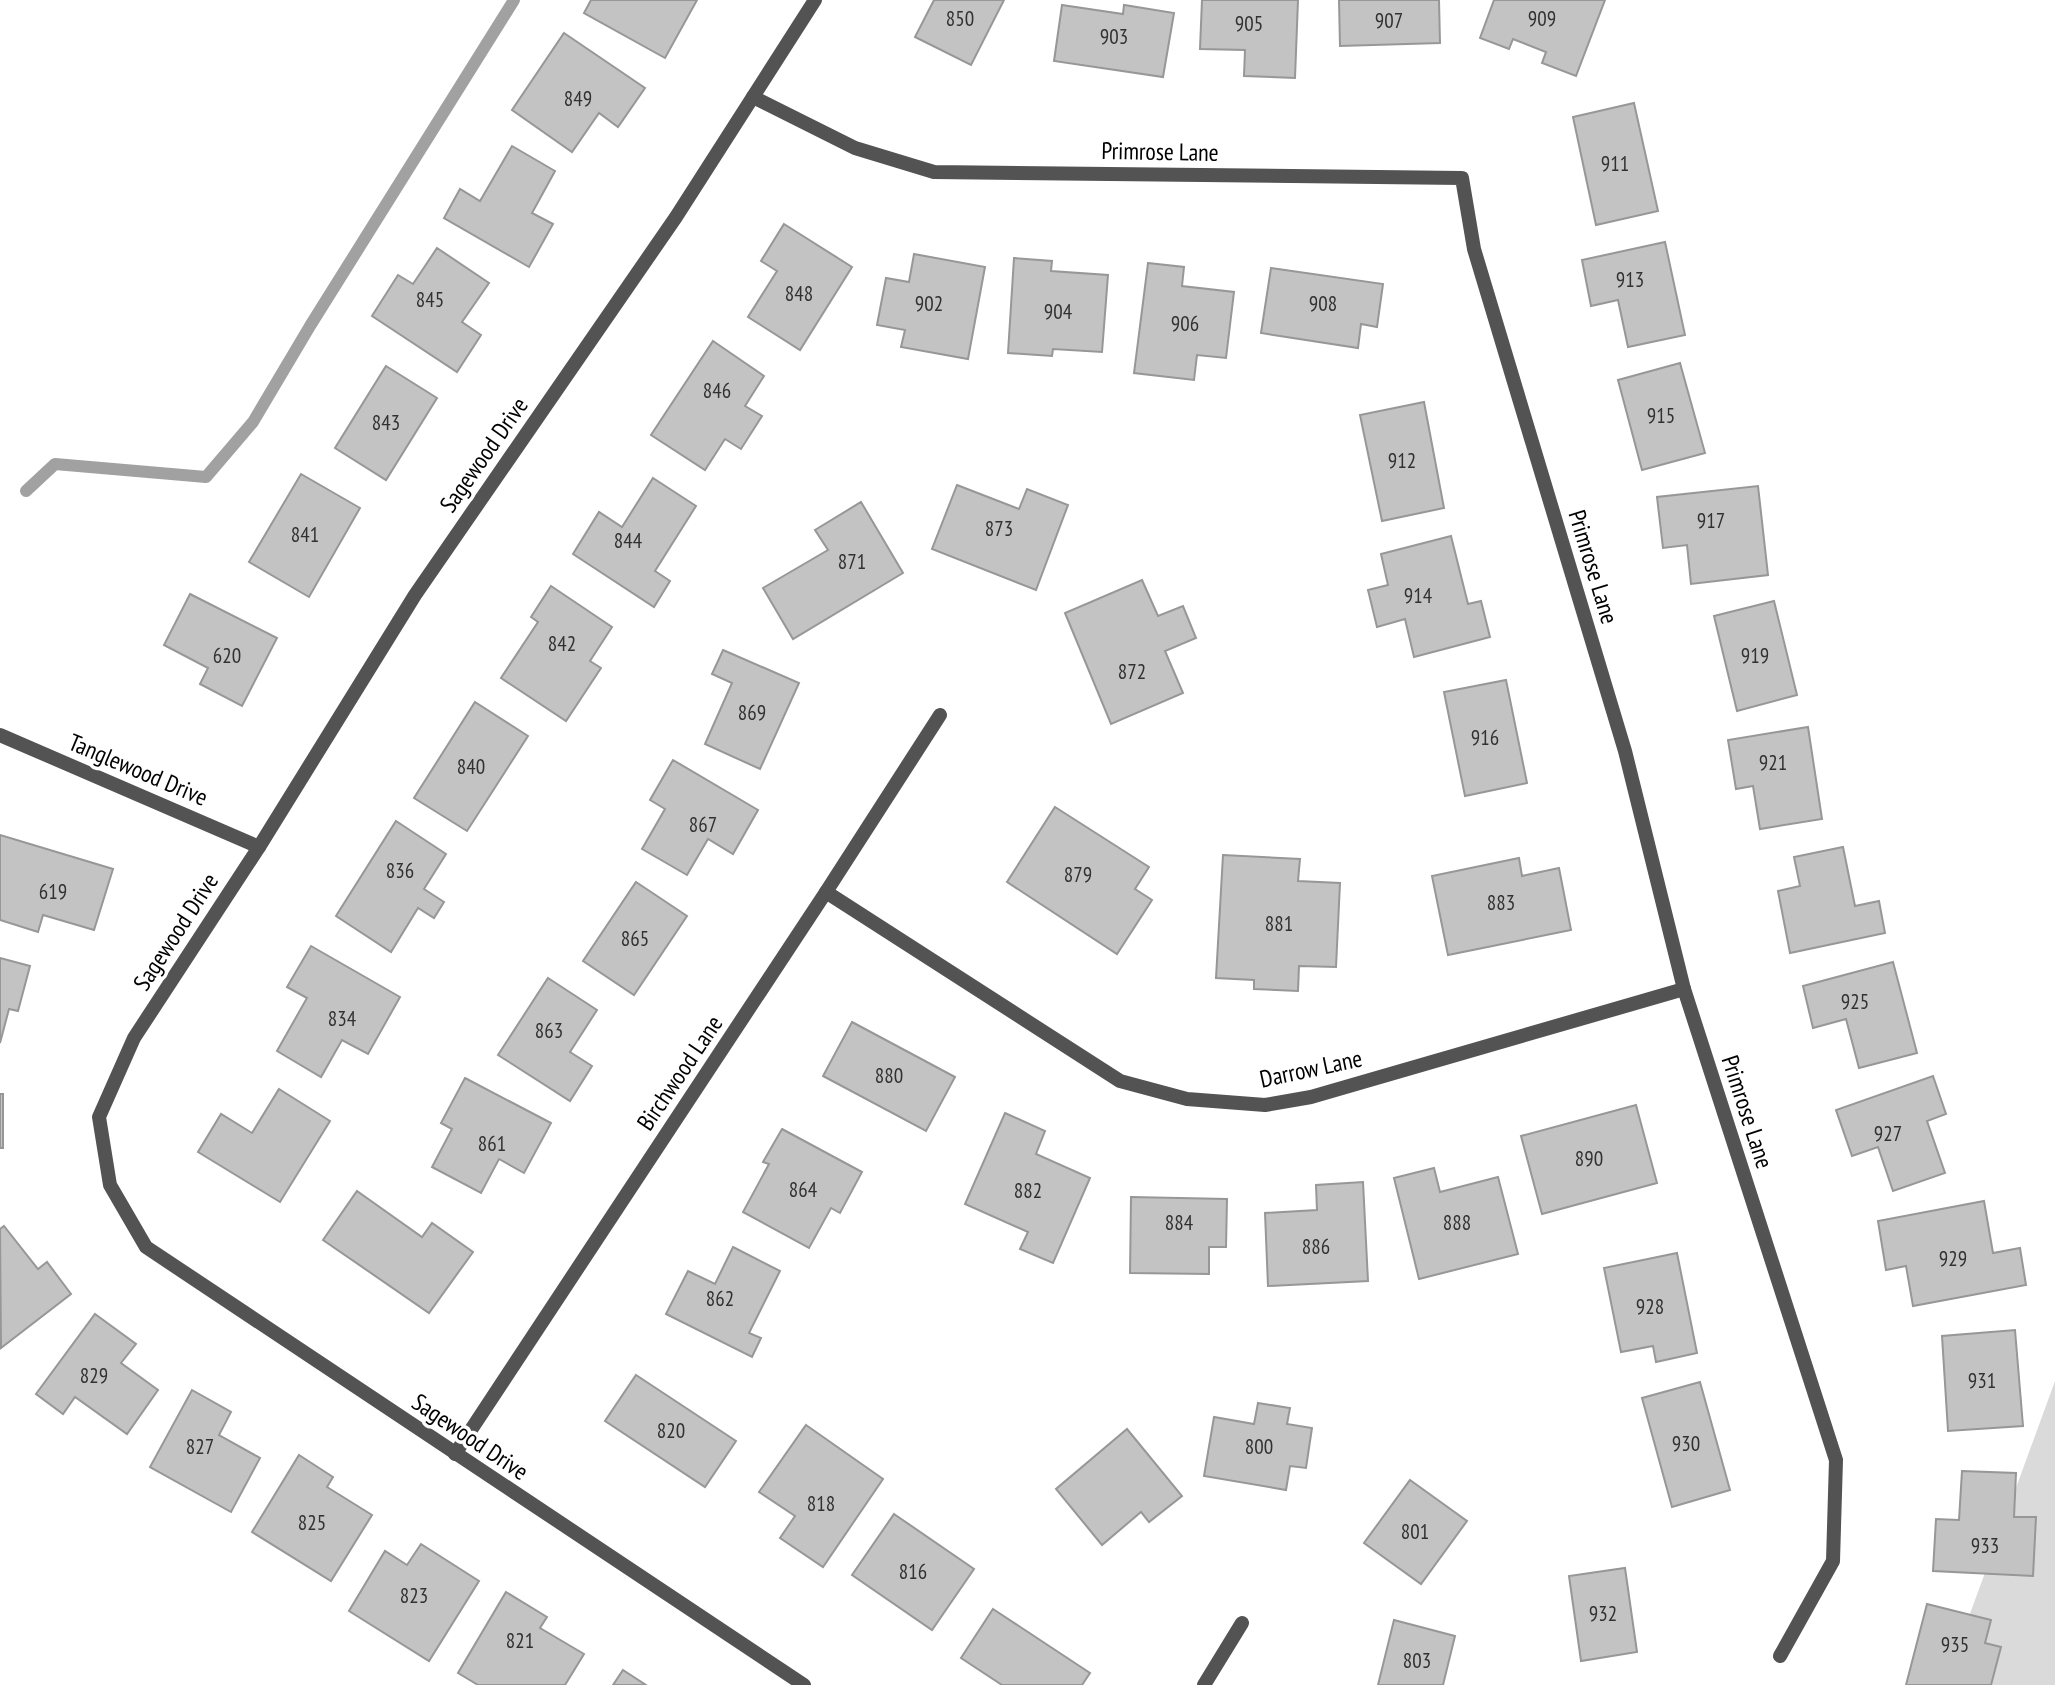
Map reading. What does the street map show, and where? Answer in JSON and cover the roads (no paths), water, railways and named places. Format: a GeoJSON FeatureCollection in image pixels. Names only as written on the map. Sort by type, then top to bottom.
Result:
{"type":"FeatureCollection","features":[{"type":"Feature","properties":{"kind":"street","name":"Sagewood Drive"},"geometry":{"type":"LineString","coordinates":[[804,1685],[146,1247],[110,1185],[99,1117],[134,1038],[259,847],[415,595],[676,217],[815,0]]}},
{"type":"Feature","properties":{"kind":"street","name":"Primrose Lane"},"geometry":{"type":"LineString","coordinates":[[753,97],[855,148],[934,172],[1462,178],[1474,249],[1625,751],[1684,989],[1836,1460],[1833,1561],[1780,1656]]}},
{"type":"Feature","properties":{"kind":"street","name":"Birchwood Lane"},"geometry":{"type":"LineString","coordinates":[[455,1454],[827,892],[940,715]]}},
{"type":"Feature","properties":{"kind":"street","name":"Tanglewood Drive"},"geometry":{"type":"LineString","coordinates":[[0,735],[259,847]]}},
{"type":"Feature","properties":{"kind":"street","name":"Darrow Lane"},"geometry":{"type":"LineString","coordinates":[[827,892],[1120,1081],[1187,1099],[1265,1105],[1311,1097],[1684,989]]}},
{"type":"Feature","properties":{"kind":"street"},"geometry":{"type":"LineString","coordinates":[[1204,1685],[1241,1623]]}},
{"type":"Feature","properties":{"kind":"waterway"},"geometry":{"type":"LineString","coordinates":[[26,491],[55,464],[206,477],[253,422],[514,0]]}}]}
